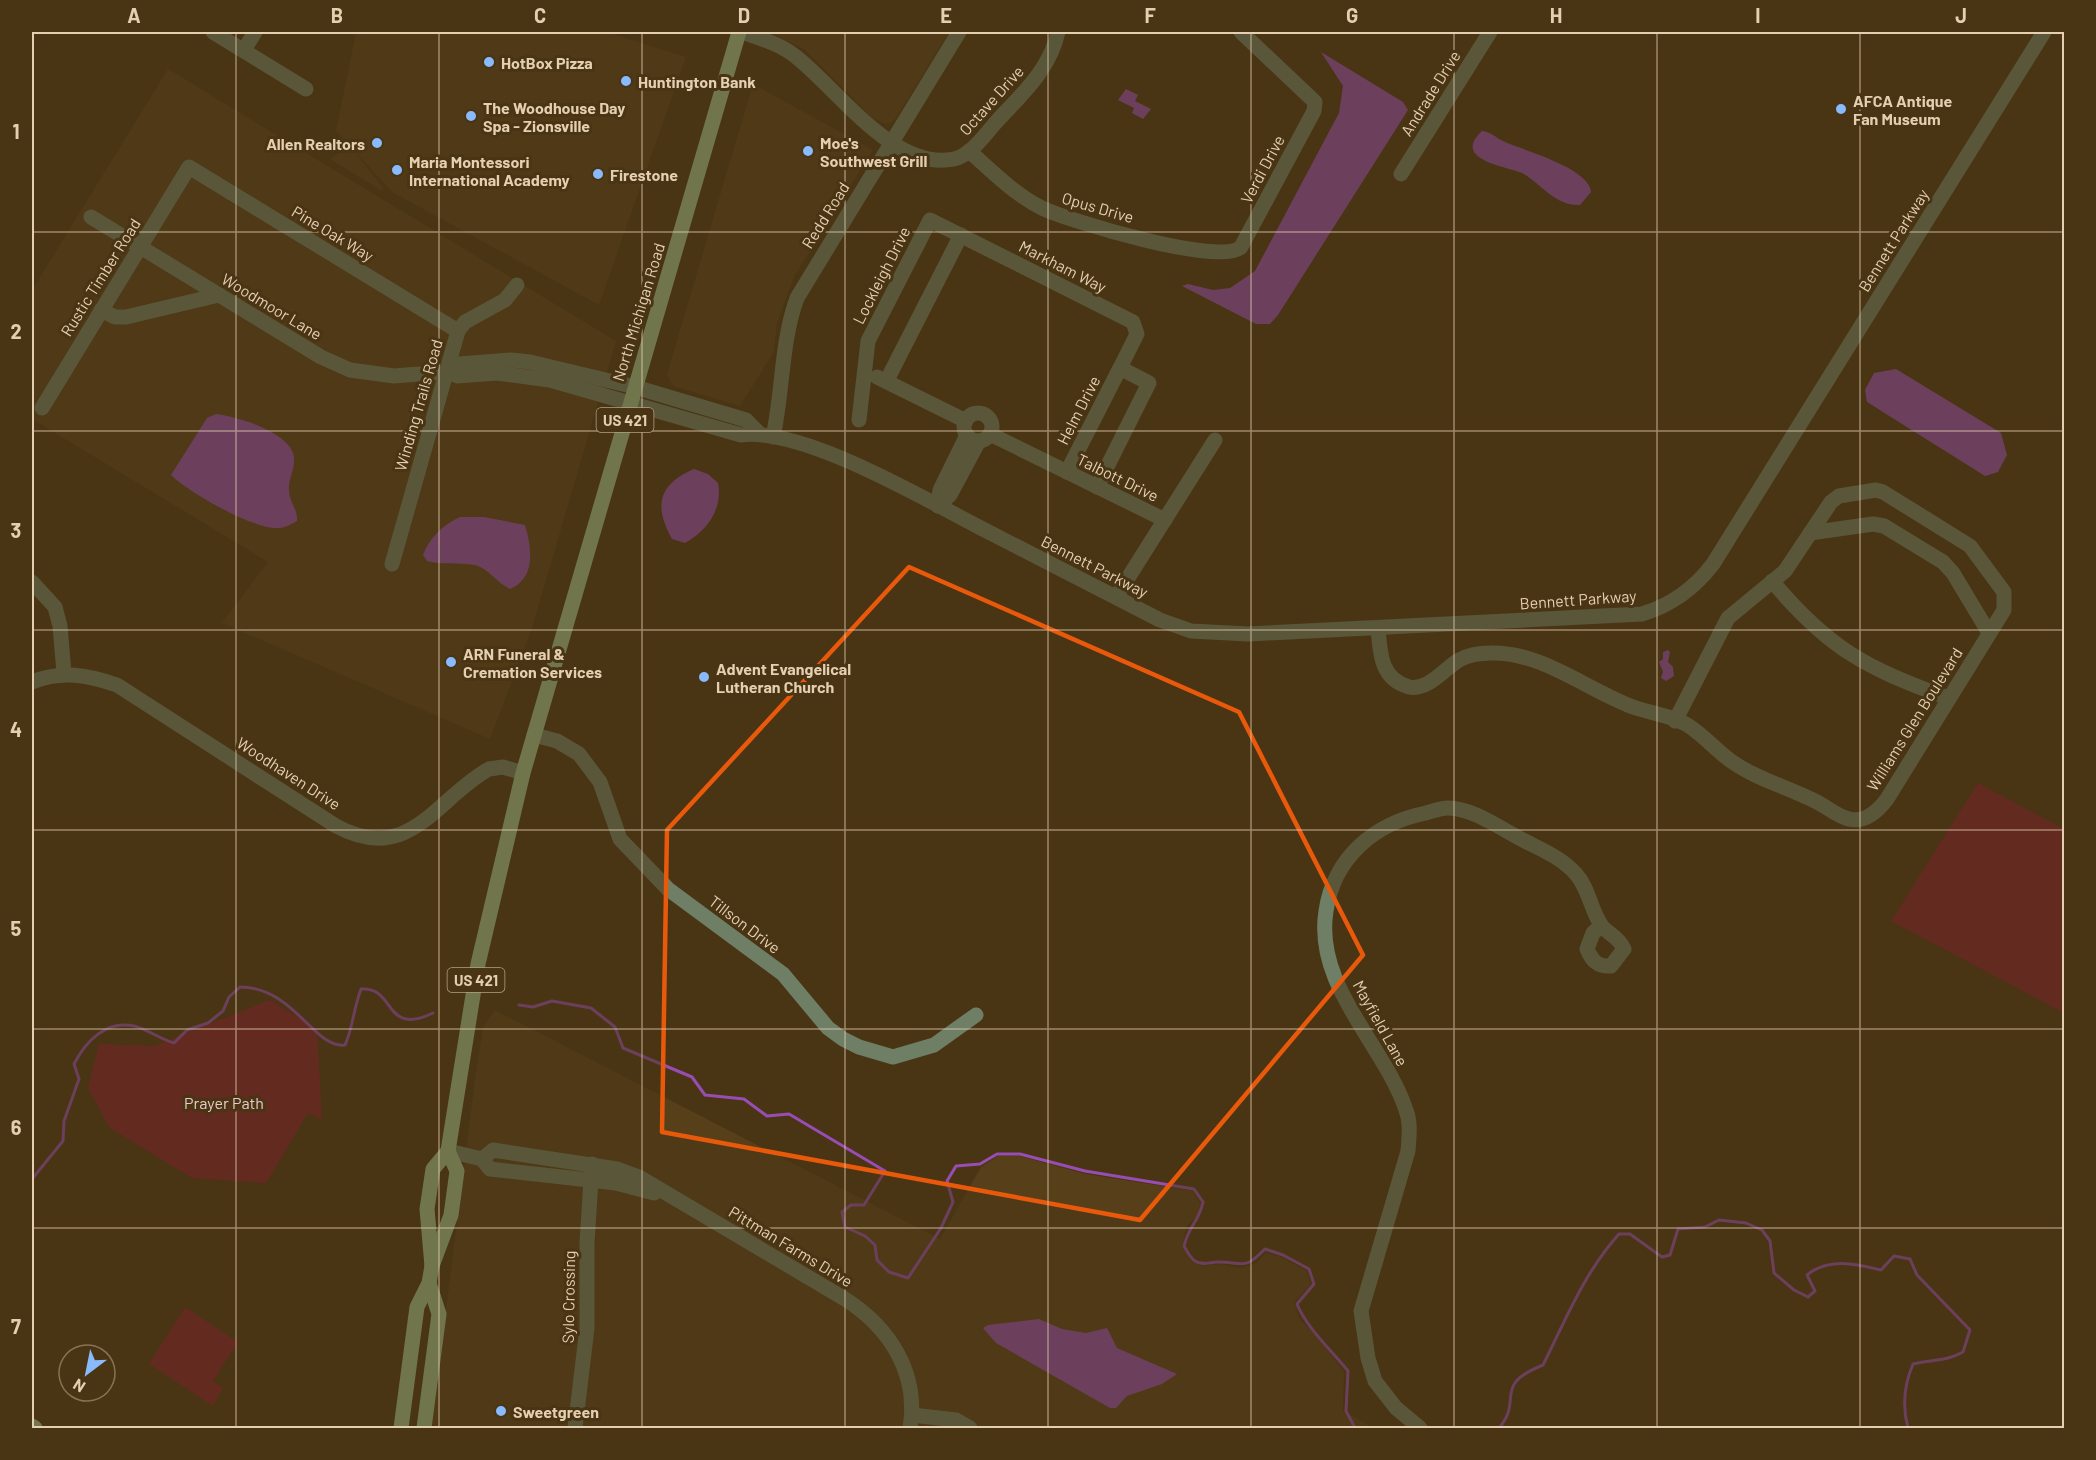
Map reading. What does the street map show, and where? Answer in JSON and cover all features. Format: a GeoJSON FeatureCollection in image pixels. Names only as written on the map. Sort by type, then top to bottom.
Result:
{"type":"FeatureCollection","features":[{"type":"Feature","properties":{"kind":"main road","name":"North Michigan Road"},"geometry":{"type":"LineString","coordinates":[[448,1151],[478,964],[523,772],[740,32]]}},
{"type":"Feature","properties":{"kind":"main road","name":"US 421"},"geometry":{"type":"LineString","coordinates":[[401,1428],[417,1307],[429,1283],[432,1266],[451,1215],[457,1171],[448,1151],[433,1169],[429,1199],[432,1266]]}},
{"type":"Feature","properties":{"kind":"main road"},"geometry":{"type":"LineString","coordinates":[[424,1428],[439,1314],[429,1283]]}},
{"type":"Feature","properties":{"kind":"main road"},"geometry":{"type":"LineString","coordinates":[[392,1428],[404,1327],[417,1307]]}},
{"type":"Feature","properties":{"kind":"street"},"geometry":{"type":"LineString","coordinates":[[213,32],[306,89]]}},
{"type":"Feature","properties":{"kind":"street"},"geometry":{"type":"LineString","coordinates":[[244,50],[255,32]]}},
{"type":"Feature","properties":{"kind":"street","name":"Octave Drive"},"geometry":{"type":"LineString","coordinates":[[740,32],[793,54],[850,111],[892,141],[922,157],[939,159],[955,159],[969,151],[1038,76],[1051,56],[1058,32]]}},
{"type":"Feature","properties":{"kind":"street","name":"Redd Road"},"geometry":{"type":"LineString","coordinates":[[766,435],[781,399],[790,321],[797,298],[959,32]]}},
{"type":"Feature","properties":{"kind":"street","name":"Verdi Drive"},"geometry":{"type":"LineString","coordinates":[[1236,251],[1241,247],[1314,111],[1315,102],[1241,32]]}},
{"type":"Feature","properties":{"kind":"street","name":"Andrade Drive"},"geometry":{"type":"LineString","coordinates":[[1401,174],[1490,32]]}},
{"type":"Feature","properties":{"kind":"street","name":"Bennett Parkway"},"geometry":{"type":"LineString","coordinates":[[630,402],[741,435],[766,435],[848,462],[1160,620],[1191,631],[1248,634],[1629,616],[1668,604],[1694,587],[1713,564],[2044,32]]}},
{"type":"Feature","properties":{"kind":"street","name":"Opus Drive"},"geometry":{"type":"LineString","coordinates":[[969,151],[1023,196],[1040,207],[1074,221],[1209,253],[1236,251]]}},
{"type":"Feature","properties":{"kind":"street","name":"Rustic Timber Road"},"geometry":{"type":"LineString","coordinates":[[42,408],[189,166]]}},
{"type":"Feature","properties":{"kind":"street","name":"Pine Oak Way"},"geometry":{"type":"LineString","coordinates":[[189,166],[458,331]]}},
{"type":"Feature","properties":{"kind":"street","name":"Woodmoor Lane"},"geometry":{"type":"LineString","coordinates":[[91,217],[321,357],[350,370],[394,376],[447,371],[459,364],[530,362],[635,387]]}},
{"type":"Feature","properties":{"kind":"street","name":"Markham Way"},"geometry":{"type":"LineString","coordinates":[[930,220],[1133,322],[1137,334],[1120,368]]}},
{"type":"Feature","properties":{"kind":"street","name":"Lockleigh Drive"},"geometry":{"type":"LineString","coordinates":[[859,420],[868,341],[930,220]]}},
{"type":"Feature","properties":{"kind":"street"},"geometry":{"type":"LineString","coordinates":[[887,380],[961,235]]}},
{"type":"Feature","properties":{"kind":"street","name":"Winding Trails Road"},"geometry":{"type":"LineString","coordinates":[[392,564],[458,331],[465,322],[505,300],[517,285]]}},
{"type":"Feature","properties":{"kind":"street"},"geometry":{"type":"LineString","coordinates":[[101,310],[115,317],[126,317],[219,295]]}},
{"type":"Feature","properties":{"kind":"street","name":"Helm Drive"},"geometry":{"type":"LineString","coordinates":[[1067,472],[1120,368],[1149,383],[1097,487]]}},
{"type":"Feature","properties":{"kind":"street","name":"Woodmoor Lane"},"geometry":{"type":"LineString","coordinates":[[447,371],[457,376],[497,373],[550,380],[630,402]]}},
{"type":"Feature","properties":{"kind":"street","name":"Talbott Drive"},"geometry":{"type":"LineString","coordinates":[[865,373],[887,380],[976,432],[1067,472],[1165,520]]}},
{"type":"Feature","properties":{"kind":"street","name":"Bennett Parkway"},"geometry":{"type":"LineString","coordinates":[[635,387],[746,420],[766,435]]}},
{"type":"Feature","properties":{"kind":"street"},"geometry":{"type":"LineString","coordinates":[[938,506],[940,490],[976,432]]}},
{"type":"Feature","properties":{"kind":"street"},"geometry":{"type":"LineString","coordinates":[[1116,597],[1215,441]]}},
{"type":"Feature","properties":{"kind":"street","name":"Williams Glen Boulevard"},"geometry":{"type":"LineString","coordinates":[[1378,628],[1380,659],[1387,673],[1407,686],[1424,685],[1462,659],[1489,653],[1525,657],[1608,698],[1675,721],[1687,725],[1731,761],[1774,785],[1796,792],[1848,819],[1859,819],[1879,809],[1887,800],[2004,610],[2004,592],[1970,546],[1883,492],[1839,496],[1831,502],[1785,571],[1728,618],[1675,721]]}},
{"type":"Feature","properties":{"kind":"street"},"geometry":{"type":"LineString","coordinates":[[1810,532],[1873,524],[1884,526],[1943,562],[1953,573],[1989,633]]}},
{"type":"Feature","properties":{"kind":"street"},"geometry":{"type":"LineString","coordinates":[[1772,580],[1799,614],[1830,641],[1876,670],[1948,698]]}},
{"type":"Feature","properties":{"kind":"street"},"geometry":{"type":"LineString","coordinates":[[32,582],[55,607],[60,626],[64,673]]}},
{"type":"Feature","properties":{"kind":"street","name":"Woodhaven Drive"},"geometry":{"type":"LineString","coordinates":[[32,682],[64,673],[93,677],[132,693],[336,826],[359,836],[387,837],[411,830],[424,823],[489,769],[503,767],[523,772]]}},
{"type":"Feature","properties":{"kind":"street","name":"Tillson Drive"},"geometry":{"type":"LineString","coordinates":[[534,735],[557,741],[579,754],[600,782],[620,839],[668,889],[783,974],[828,1028],[843,1039],[859,1047],[893,1057],[934,1045],[976,1015]]}},
{"type":"Feature","properties":{"kind":"street","name":"Mayfield Lane"},"geometry":{"type":"LineString","coordinates":[[1420,1428],[1396,1408],[1375,1381],[1368,1358],[1361,1311],[1408,1151],[1409,1129],[1407,1111],[1369,1036],[1350,1009],[1327,954],[1326,911],[1333,887],[1347,860],[1372,833],[1407,816],[1448,808],[1467,812],[1563,862],[1583,885],[1600,926]]}},
{"type":"Feature","properties":{"kind":"street","name":"Pittman Farms Drive"},"geometry":{"type":"LineString","coordinates":[[482,1159],[493,1150],[592,1164],[617,1169],[639,1177],[660,1187],[677,1200],[852,1304],[891,1339],[905,1366],[910,1384],[911,1422]]}},
{"type":"Feature","properties":{"kind":"street","name":"Pittman Farms Drive"},"geometry":{"type":"LineString","coordinates":[[448,1151],[482,1159],[490,1169],[616,1182],[677,1200]]}},
{"type":"Feature","properties":{"kind":"street","name":"Sylo Crossing"},"geometry":{"type":"LineString","coordinates":[[575,1428],[587,1328],[587,1243],[592,1164]]}},
{"type":"Feature","properties":{"kind":"street"},"geometry":{"type":"LineString","coordinates":[[882,1330],[901,1389],[903,1416],[900,1428]]}},
{"type":"Feature","properties":{"kind":"street"},"geometry":{"type":"LineString","coordinates":[[911,1422],[956,1420],[970,1428]]}},
{"type":"Feature","properties":{"kind":"highlighted area"},"geometry":{"type":"Polygon","coordinates":[[[909,567],[1239,712],[1363,955],[1140,1220],[662,1132],[667,830],[909,567]]]}},
{"type":"Feature","properties":{"kind":"shaded area"},"geometry":{"type":"Polygon","coordinates":[[[356,32],[606,32],[686,57],[599,305],[392,192],[352,148],[384,189],[381,190],[330,159],[350,146],[336,131],[356,32]]]}},
{"type":"Feature","properties":{"kind":"shaded area"},"geometry":{"type":"Polygon","coordinates":[[[768,32],[949,32],[896,118],[891,123],[885,124],[872,118],[804,49],[768,32]]]}},
{"type":"Feature","properties":{"kind":"shaded area"},"geometry":{"type":"Polygon","coordinates":[[[1321,52],[1403,102],[1408,110],[1278,315],[1270,324],[1256,324],[1182,286],[1188,284],[1213,290],[1230,288],[1255,271],[1339,113],[1343,86],[1321,52]]]}},
{"type":"Feature","properties":{"kind":"shaded area"},"geometry":{"type":"Polygon","coordinates":[[[168,69],[616,341],[532,628],[490,739],[222,623],[268,562],[32,419],[32,290],[168,69]]]}},
{"type":"Feature","properties":{"kind":"shaded area"},"geometry":{"type":"Polygon","coordinates":[[[753,84],[873,150],[794,277],[777,323],[774,352],[740,406],[673,386],[667,374],[753,84]]]}},
{"type":"Feature","properties":{"kind":"shaded area"},"geometry":{"type":"Polygon","coordinates":[[[1126,89],[1138,95],[1135,101],[1151,109],[1143,119],[1132,113],[1134,108],[1118,100],[1126,89]]]}},
{"type":"Feature","properties":{"kind":"shaded area"},"geometry":{"type":"Polygon","coordinates":[[[1482,131],[1568,168],[1588,183],[1591,192],[1580,205],[1564,202],[1524,174],[1485,161],[1477,156],[1473,149],[1474,141],[1482,131]]]}},
{"type":"Feature","properties":{"kind":"shaded area"},"geometry":{"type":"Polygon","coordinates":[[[1896,369],[2001,433],[2007,455],[1998,472],[1985,476],[1867,402],[1865,390],[1874,373],[1896,369]]]}},
{"type":"Feature","properties":{"kind":"shaded area"},"geometry":{"type":"Polygon","coordinates":[[[216,414],[262,427],[284,441],[291,449],[294,462],[289,490],[297,521],[279,528],[255,523],[207,500],[171,475],[207,418],[216,414]]]}},
{"type":"Feature","properties":{"kind":"shaded area"},"geometry":{"type":"Polygon","coordinates":[[[694,469],[708,474],[718,483],[718,502],[706,526],[685,543],[672,539],[662,516],[661,506],[663,497],[673,481],[694,469]]]}},
{"type":"Feature","properties":{"kind":"shaded area"},"geometry":{"type":"Polygon","coordinates":[[[460,517],[484,517],[525,525],[530,562],[524,578],[518,584],[510,589],[475,565],[427,561],[423,555],[433,537],[460,517]]]}},
{"type":"Feature","properties":{"kind":"shaded area"},"geometry":{"type":"Polygon","coordinates":[[[1668,650],[1670,652],[1668,662],[1673,667],[1674,676],[1666,681],[1661,678],[1663,672],[1659,662],[1663,659],[1663,652],[1668,650]]]}},
{"type":"Feature","properties":{"kind":"shaded area"},"geometry":{"type":"Polygon","coordinates":[[[495,1010],[940,1239],[981,1167],[998,1156],[1019,1156],[1086,1174],[1193,1191],[1200,1203],[1199,1215],[1187,1225],[1182,1245],[1191,1261],[1200,1266],[1221,1264],[1240,1268],[1256,1263],[1266,1253],[1281,1257],[1307,1271],[1311,1284],[1294,1303],[1300,1320],[1316,1335],[1344,1372],[1343,1411],[1374,1428],[431,1428],[476,1072],[483,1027],[495,1010]]]}},
{"type":"Feature","properties":{"kind":"shaded area"},"geometry":{"type":"Polygon","coordinates":[[[1039,1319],[1062,1329],[1086,1333],[1107,1328],[1117,1348],[1177,1374],[1162,1384],[1127,1396],[1116,1408],[1110,1408],[996,1343],[983,1328],[988,1325],[1039,1319]]]}},
{"type":"Feature","properties":{"kind":"green space"},"geometry":{"type":"Polygon","coordinates":[[[1978,783],[2064,829],[2064,1013],[1891,921],[1978,783]]]}},
{"type":"Feature","properties":{"kind":"green space","name":"Prayer Path"},"geometry":{"type":"Polygon","coordinates":[[[270,1000],[317,1029],[322,1120],[308,1113],[266,1183],[192,1178],[110,1128],[88,1088],[99,1044],[154,1046],[270,1000]]]}},
{"type":"Feature","properties":{"kind":"green space"},"geometry":{"type":"Polygon","coordinates":[[[185,1307],[238,1342],[213,1381],[223,1388],[213,1406],[149,1364],[185,1307]]]}},
{"type":"Feature","properties":{"kind":"waterway"},"geometry":{"type":"LineString","coordinates":[[32,1179],[63,1141],[64,1121],[79,1079],[74,1064],[91,1040],[106,1029],[124,1025],[134,1026],[174,1043],[187,1030],[208,1023],[223,1011],[229,997],[240,987],[259,990],[275,997],[289,1006],[323,1038],[334,1044],[345,1045],[361,989],[372,990],[380,995],[397,1015],[406,1019],[417,1019],[433,1013]]}},
{"type":"Feature","properties":{"kind":"waterway"},"geometry":{"type":"LineString","coordinates":[[519,1005],[533,1007],[552,1001],[591,1008],[615,1027],[623,1048],[692,1077],[705,1095],[744,1099],[767,1116],[789,1114],[885,1171],[864,1205],[851,1205],[842,1212],[845,1227],[865,1236],[875,1245],[877,1260],[889,1272],[908,1278],[941,1228],[953,1202],[947,1181],[956,1166],[980,1164],[997,1154],[1020,1154],[1085,1171],[1194,1189],[1203,1202],[1184,1246],[1195,1261],[1203,1264],[1218,1262],[1243,1264],[1248,1263],[1265,1249],[1283,1255],[1309,1269],[1314,1284],[1297,1304],[1313,1330],[1348,1371],[1346,1411],[1355,1428]]}},
{"type":"Feature","properties":{"kind":"waterway"},"geometry":{"type":"LineString","coordinates":[[1499,1428],[1506,1418],[1513,1387],[1527,1373],[1543,1365],[1586,1280],[1619,1234],[1630,1234],[1662,1257],[1670,1255],[1678,1229],[1705,1227],[1719,1220],[1746,1223],[1762,1230],[1770,1241],[1774,1273],[1794,1290],[1808,1297],[1815,1291],[1807,1275],[1815,1269],[1833,1264],[1852,1264],[1881,1270],[1894,1256],[1910,1259],[1917,1275],[1970,1330],[1963,1352],[1945,1359],[1913,1364],[1905,1396],[1908,1428]]}},
{"type":"Feature","properties":{"kind":"place","name":"HotBox Pizza"},"geometry":{"type":"Point","coordinates":[489,62]}},
{"type":"Feature","properties":{"kind":"place","name":"Huntington Bank"},"geometry":{"type":"Point","coordinates":[626,81]}},
{"type":"Feature","properties":{"kind":"place","name":"AFCA Antique Fan Museum"},"geometry":{"type":"Point","coordinates":[1841,109]}},
{"type":"Feature","properties":{"kind":"place","name":"The Woodhouse Day Spa - Zionsville"},"geometry":{"type":"Point","coordinates":[471,116]}},
{"type":"Feature","properties":{"kind":"place","name":"Allen Realtors"},"geometry":{"type":"Point","coordinates":[377,143]}},
{"type":"Feature","properties":{"kind":"place","name":"Moe's Southwest Grill"},"geometry":{"type":"Point","coordinates":[808,151]}},
{"type":"Feature","properties":{"kind":"place","name":"Maria Montessori International Academy"},"geometry":{"type":"Point","coordinates":[397,170]}},
{"type":"Feature","properties":{"kind":"place","name":"Firestone"},"geometry":{"type":"Point","coordinates":[598,174]}},
{"type":"Feature","properties":{"kind":"place","name":"ARN Funeral & Cremation Services"},"geometry":{"type":"Point","coordinates":[451,662]}},
{"type":"Feature","properties":{"kind":"place","name":"Advent Evangelical Lutheran Church"},"geometry":{"type":"Point","coordinates":[704,677]}},
{"type":"Feature","properties":{"kind":"place","name":"Sweetgreen"},"geometry":{"type":"Point","coordinates":[501,1411]}}]}
